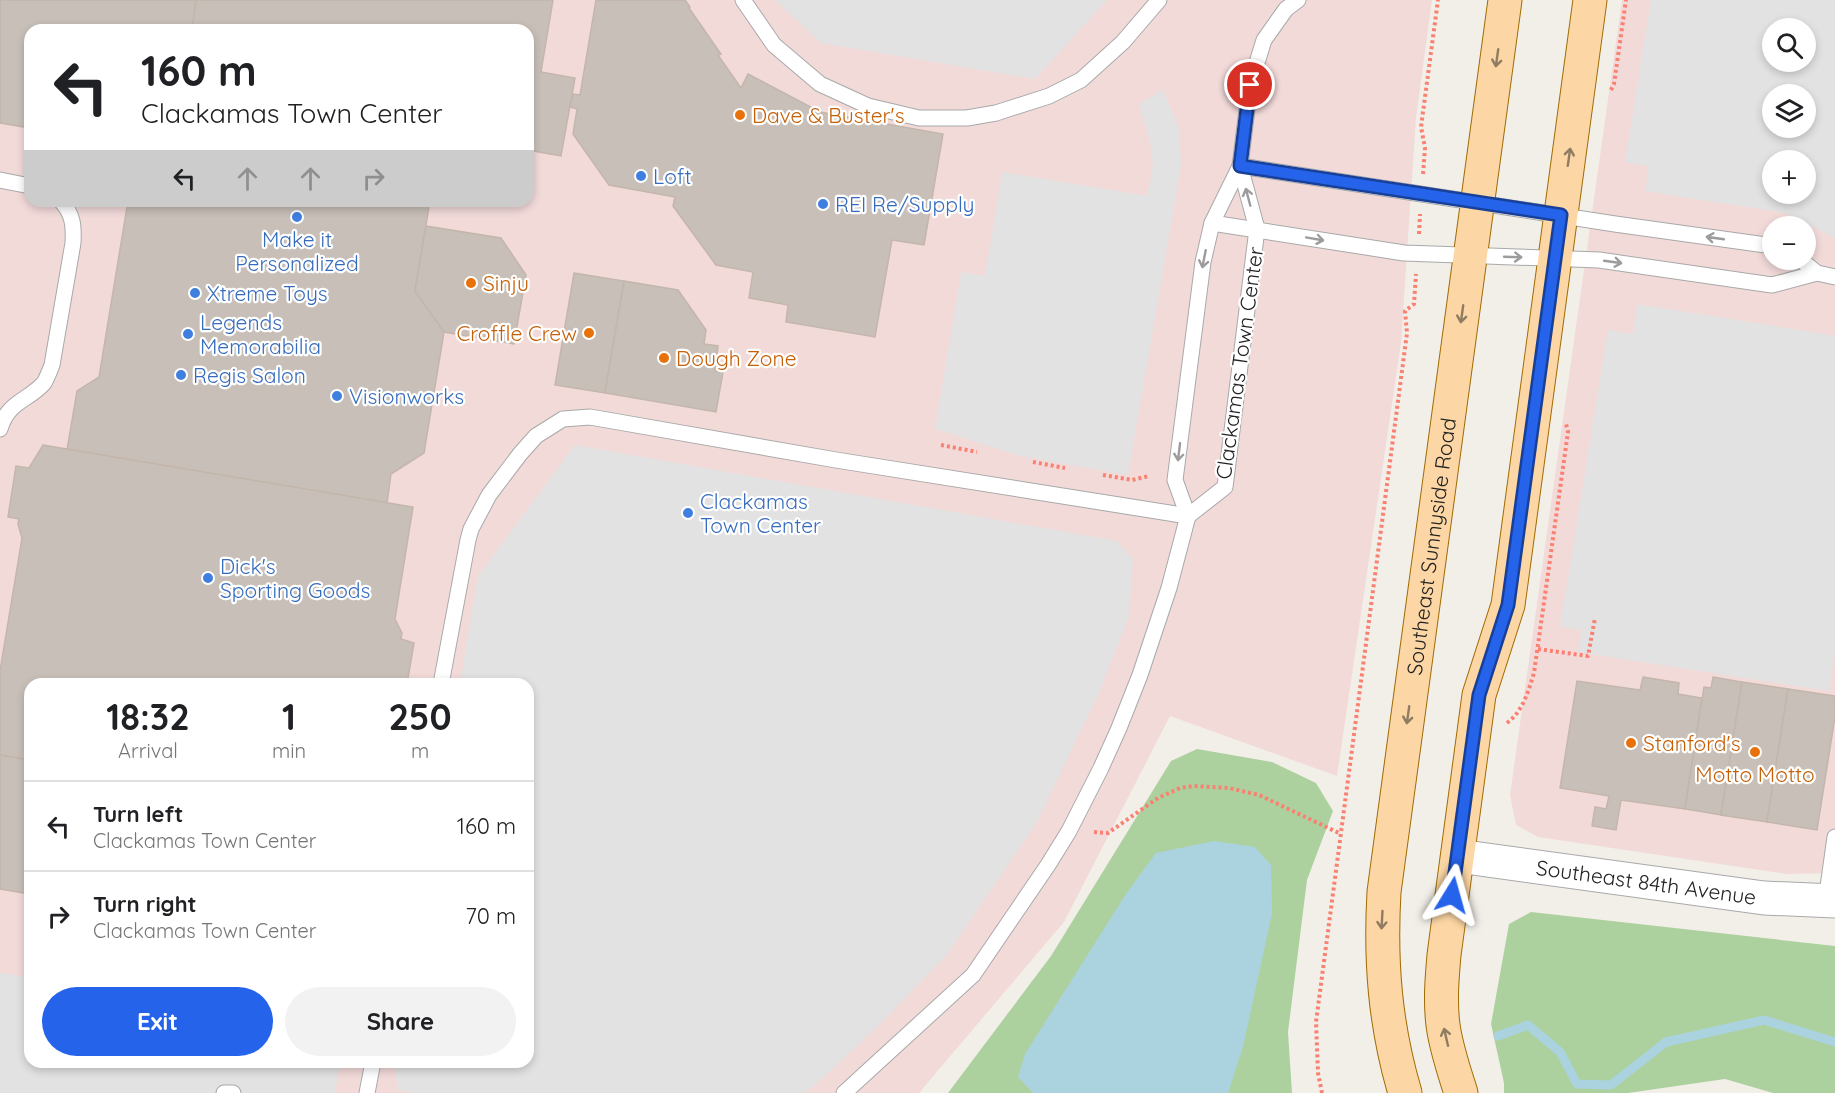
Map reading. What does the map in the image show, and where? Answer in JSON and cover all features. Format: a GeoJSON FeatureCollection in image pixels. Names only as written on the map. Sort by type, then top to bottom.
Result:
{"type":"FeatureCollection","features":[{"type":"Feature","properties":{"kind":"main road","name":"Southeast Sunnyside Road"},"geometry":{"type":"LineString","coordinates":[[1405,1093],[1395,1059],[1384,987],[1382,935],[1384,892],[1505,0]]}},
{"type":"Feature","properties":{"kind":"main road"},"geometry":{"type":"LineString","coordinates":[[1461,1093],[1443,1026],[1441,991],[1444,955],[1479,695],[1508,605],[1590,0]]}},
{"type":"Feature","properties":{"kind":"street","name":"Southeast 84th Avenue"},"geometry":{"type":"LineString","coordinates":[[1458,856],[1764,898],[1830,901]]}},
{"type":"Feature","properties":{"kind":"lane"},"geometry":{"type":"LineString","coordinates":[[743,0],[774,45],[820,84],[868,106],[919,118],[968,118],[996,113],[1049,96],[1081,80],[1123,42],[1159,0]]}},
{"type":"Feature","properties":{"kind":"lane","name":"Clackamas Town Center"},"geometry":{"type":"LineString","coordinates":[[1240,166],[1257,229],[1225,487],[1188,516],[1175,480],[1203,262],[1212,223],[1240,166],[1250,85],[1264,40],[1286,9],[1298,0]]}},
{"type":"Feature","properties":{"kind":"lane"},"geometry":{"type":"LineString","coordinates":[[1240,166],[1762,244]]}},
{"type":"Feature","properties":{"kind":"lane"},"geometry":{"type":"LineString","coordinates":[[0,180],[24,185]]}},
{"type":"Feature","properties":{"kind":"lane"},"geometry":{"type":"LineString","coordinates":[[0,429],[2,420],[15,403],[44,382],[52,365],[73,243],[74,225],[67,207]]}},
{"type":"Feature","properties":{"kind":"lane","name":"Clackamas Town Center"},"geometry":{"type":"LineString","coordinates":[[1212,223],[1404,254],[1599,260],[1772,285],[1816,273]]}},
{"type":"Feature","properties":{"kind":"lane"},"geometry":{"type":"LineString","coordinates":[[1813,270],[1816,273],[1835,277]]}},
{"type":"Feature","properties":{"kind":"lane"},"geometry":{"type":"LineString","coordinates":[[442,678],[460,572],[471,529],[489,495],[520,454],[536,436],[563,419],[590,417],[836,460],[1188,516],[1169,588],[1140,675],[1101,768],[1069,831],[973,975],[844,1093]]}},
{"type":"Feature","properties":{"kind":"lane"},"geometry":{"type":"LineString","coordinates":[[1830,901],[1835,837]]}},
{"type":"Feature","properties":{"kind":"lane"},"geometry":{"type":"LineString","coordinates":[[367,1093],[372,1068]]}},
{"type":"Feature","properties":{"kind":"lane"},"geometry":{"type":"LineString","coordinates":[[224,1093],[233,1093]]}},
{"type":"Feature","properties":{"kind":"path"},"geometry":{"type":"LineString","coordinates":[[1322,1093],[1318,1073],[1316,1022],[1407,333],[1405,311],[1414,304],[1425,148],[1421,127],[1438,0]]}},
{"type":"Feature","properties":{"kind":"path"},"geometry":{"type":"LineString","coordinates":[[1614,84],[1626,0]]}},
{"type":"Feature","properties":{"kind":"path"},"geometry":{"type":"LineString","coordinates":[[1516,716],[1528,692],[1534,673],[1568,432]]}},
{"type":"Feature","properties":{"kind":"path"},"geometry":{"type":"LineString","coordinates":[[941,445],[977,452]]}},
{"type":"Feature","properties":{"kind":"path"},"geometry":{"type":"LineString","coordinates":[[1033,462],[1065,468]]}},
{"type":"Feature","properties":{"kind":"path"},"geometry":{"type":"LineString","coordinates":[[1103,475],[1132,480],[1149,476]]}},
{"type":"Feature","properties":{"kind":"path"},"geometry":{"type":"LineString","coordinates":[[1538,649],[1588,656],[1595,618]]}},
{"type":"Feature","properties":{"kind":"path"},"geometry":{"type":"LineString","coordinates":[[1108,833],[1158,798],[1180,788],[1193,786],[1229,788],[1259,795],[1341,834]]}},
{"type":"Feature","properties":{"kind":"shaded area","name":"Clackamas Town Center"},"geometry":{"type":"Polygon","coordinates":[[[0,0],[1432,0],[1416,118],[1401,343],[1337,776],[1170,716],[1064,922],[919,1093],[0,1093],[0,0]]]}},
{"type":"Feature","properties":{"kind":"shaded area"},"geometry":{"type":"Polygon","coordinates":[[[775,0],[1107,0],[1035,79],[821,43],[775,0]]]}},
{"type":"Feature","properties":{"kind":"shaded area"},"geometry":{"type":"Polygon","coordinates":[[[1622,0],[1835,0],[1835,873],[1786,874],[1538,837],[1516,825],[1510,795],[1622,0]]]}},
{"type":"Feature","properties":{"kind":"shaded area"},"geometry":{"type":"Polygon","coordinates":[[[1651,0],[1835,0],[1835,238],[1816,228],[1816,216],[1791,216],[1785,213],[1645,191],[1649,166],[1625,162],[1651,0]]]}},
{"type":"Feature","properties":{"kind":"shaded area"},"geometry":{"type":"Polygon","coordinates":[[[1163,90],[1179,128],[1181,165],[1128,475],[1020,456],[935,429],[961,272],[985,276],[1002,172],[1147,196],[1153,166],[1150,142],[1139,104],[1163,90]]]}},
{"type":"Feature","properties":{"kind":"shaded area"},"geometry":{"type":"Polygon","coordinates":[[[1637,304],[1835,336],[1835,652],[1829,691],[1578,652],[1582,630],[1560,627],[1608,330],[1633,334],[1637,304]]]}},
{"type":"Feature","properties":{"kind":"shaded area"},"geometry":{"type":"Polygon","coordinates":[[[575,445],[1117,541],[1133,559],[1129,616],[1100,690],[1037,822],[946,956],[872,1032],[815,1085],[803,1093],[413,1093],[398,1090],[395,1068],[534,1068],[534,678],[461,678],[478,576],[575,445]]]}},
{"type":"Feature","properties":{"kind":"shaded area"},"geometry":{"type":"Polygon","coordinates":[[[0,973],[24,976],[24,1068],[339,1068],[335,1093],[0,1093],[0,973]]]}},
{"type":"Feature","properties":{"kind":"green space"},"geometry":{"type":"Polygon","coordinates":[[[1197,749],[1272,762],[1316,783],[1333,811],[1307,880],[1288,1032],[1292,1093],[948,1093],[1051,956],[1171,761],[1197,749]]]}},
{"type":"Feature","properties":{"kind":"green space"},"geometry":{"type":"Polygon","coordinates":[[[1531,912],[1835,946],[1835,1093],[1773,1093],[1725,1079],[1628,1093],[1504,1093],[1504,1083],[1491,1024],[1509,924],[1531,912]]]}},
{"type":"Feature","properties":{"kind":"water"},"geometry":{"type":"Polygon","coordinates":[[[1214,841],[1255,847],[1271,865],[1272,913],[1243,1047],[1228,1093],[1033,1093],[1018,1077],[1025,1054],[1126,894],[1156,853],[1214,841]]]}},
{"type":"Feature","properties":{"kind":"building"},"geometry":{"type":"Polygon","coordinates":[[[0,0],[196,0],[193,24],[24,24],[24,127],[0,123],[0,0]]]}},
{"type":"Feature","properties":{"kind":"building"},"geometry":{"type":"Polygon","coordinates":[[[196,0],[553,0],[541,72],[575,78],[561,156],[534,151],[534,24],[193,24],[196,0]]]}},
{"type":"Feature","properties":{"kind":"building"},"geometry":{"type":"Polygon","coordinates":[[[596,0],[685,0],[741,88],[748,74],[820,112],[943,134],[924,245],[892,240],[875,337],[786,322],[788,305],[749,298],[753,272],[716,265],[673,206],[675,197],[609,185],[573,134],[577,109],[570,107],[573,94],[580,95],[596,0]]]}},
{"type":"Feature","properties":{"kind":"building"},"geometry":{"type":"Polygon","coordinates":[[[127,207],[429,207],[415,291],[444,332],[424,453],[391,474],[387,503],[67,450],[77,391],[99,377],[127,207]]]}},
{"type":"Feature","properties":{"kind":"building","name":"Sinju"},"geometry":{"type":"Polygon","coordinates":[[[426,226],[501,238],[526,275],[514,344],[444,332],[415,291],[426,226]]]}},
{"type":"Feature","properties":{"kind":"building","name":"Croffle Crew"},"geometry":{"type":"Polygon","coordinates":[[[574,273],[624,281],[605,393],[555,385],[574,273]]]}},
{"type":"Feature","properties":{"kind":"building","name":"Dough Zone"},"geometry":{"type":"Polygon","coordinates":[[[624,281],[678,290],[706,330],[704,344],[718,346],[715,371],[723,372],[716,412],[605,393],[624,281]]]}},
{"type":"Feature","properties":{"kind":"building","name":"Dick's Sporting Goods"},"geometry":{"type":"Polygon","coordinates":[[[43,445],[413,507],[395,619],[402,633],[401,639],[414,643],[408,678],[24,678],[24,759],[0,755],[0,671],[22,538],[19,519],[8,517],[16,466],[29,468],[43,445]]]}},
{"type":"Feature","properties":{"kind":"building","name":"Stanford's"},"geometry":{"type":"Polygon","coordinates":[[[1643,677],[1679,683],[1678,694],[1702,698],[1685,809],[1621,800],[1616,830],[1592,826],[1595,807],[1606,809],[1609,796],[1560,788],[1577,681],[1640,690],[1643,677]]]}},
{"type":"Feature","properties":{"kind":"building"},"geometry":{"type":"Polygon","coordinates":[[[1713,677],[1742,682],[1721,815],[1685,809],[1704,687],[1711,688],[1713,677]]]}},
{"type":"Feature","properties":{"kind":"building","name":"Motto Motto"},"geometry":{"type":"Polygon","coordinates":[[[1742,682],[1788,689],[1767,822],[1721,815],[1742,682]]]}},
{"type":"Feature","properties":{"kind":"building"},"geometry":{"type":"Polygon","coordinates":[[[1788,689],[1835,696],[1835,717],[1817,830],[1767,822],[1788,689]]]}},
{"type":"Feature","properties":{"kind":"building"},"geometry":{"type":"Polygon","coordinates":[[[0,755],[24,759],[24,893],[0,889],[0,755]]]}},
{"type":"Feature","properties":{"kind":"waterway"},"geometry":{"type":"LineString","coordinates":[[1498,1036],[1528,1025],[1560,1052],[1577,1084],[1611,1085],[1666,1042],[1764,1020],[1835,1042]]}},
{"type":"Feature","properties":{"kind":"place","name":"Dave & Buster's"},"geometry":{"type":"Point","coordinates":[740,115]}},
{"type":"Feature","properties":{"kind":"place","name":"Loft"},"geometry":{"type":"Point","coordinates":[641,176]}},
{"type":"Feature","properties":{"kind":"place","name":"REI Re/Supply"},"geometry":{"type":"Point","coordinates":[823,204]}},
{"type":"Feature","properties":{"kind":"place","name":"Make it Personalized"},"geometry":{"type":"Point","coordinates":[297,217]}},
{"type":"Feature","properties":{"kind":"place","name":"Sinju"},"geometry":{"type":"Point","coordinates":[471,283]}},
{"type":"Feature","properties":{"kind":"place","name":"Xtreme Toys"},"geometry":{"type":"Point","coordinates":[195,293]}},
{"type":"Feature","properties":{"kind":"place","name":"Croffle Crew"},"geometry":{"type":"Point","coordinates":[589,333]}},
{"type":"Feature","properties":{"kind":"place","name":"Legends Memorabilia"},"geometry":{"type":"Point","coordinates":[188,334]}},
{"type":"Feature","properties":{"kind":"place","name":"Dough Zone"},"geometry":{"type":"Point","coordinates":[664,358]}},
{"type":"Feature","properties":{"kind":"place","name":"Regis Salon"},"geometry":{"type":"Point","coordinates":[181,375]}},
{"type":"Feature","properties":{"kind":"place","name":"Visionworks"},"geometry":{"type":"Point","coordinates":[337,396]}},
{"type":"Feature","properties":{"kind":"place","name":"Clackamas Town Center"},"geometry":{"type":"Point","coordinates":[688,513]}},
{"type":"Feature","properties":{"kind":"place","name":"Dick's Sporting Goods"},"geometry":{"type":"Point","coordinates":[208,578]}},
{"type":"Feature","properties":{"kind":"place","name":"Stanford's"},"geometry":{"type":"Point","coordinates":[1631,743]}},
{"type":"Feature","properties":{"kind":"place","name":"Motto Motto"},"geometry":{"type":"Point","coordinates":[1755,752]}},
{"type":"Feature","properties":{"kind":"route"},"geometry":{"type":"LineString","coordinates":[[1250,85],[1240,166],[1561,215],[1508,605],[1479,695],[1452,895]]}}]}
